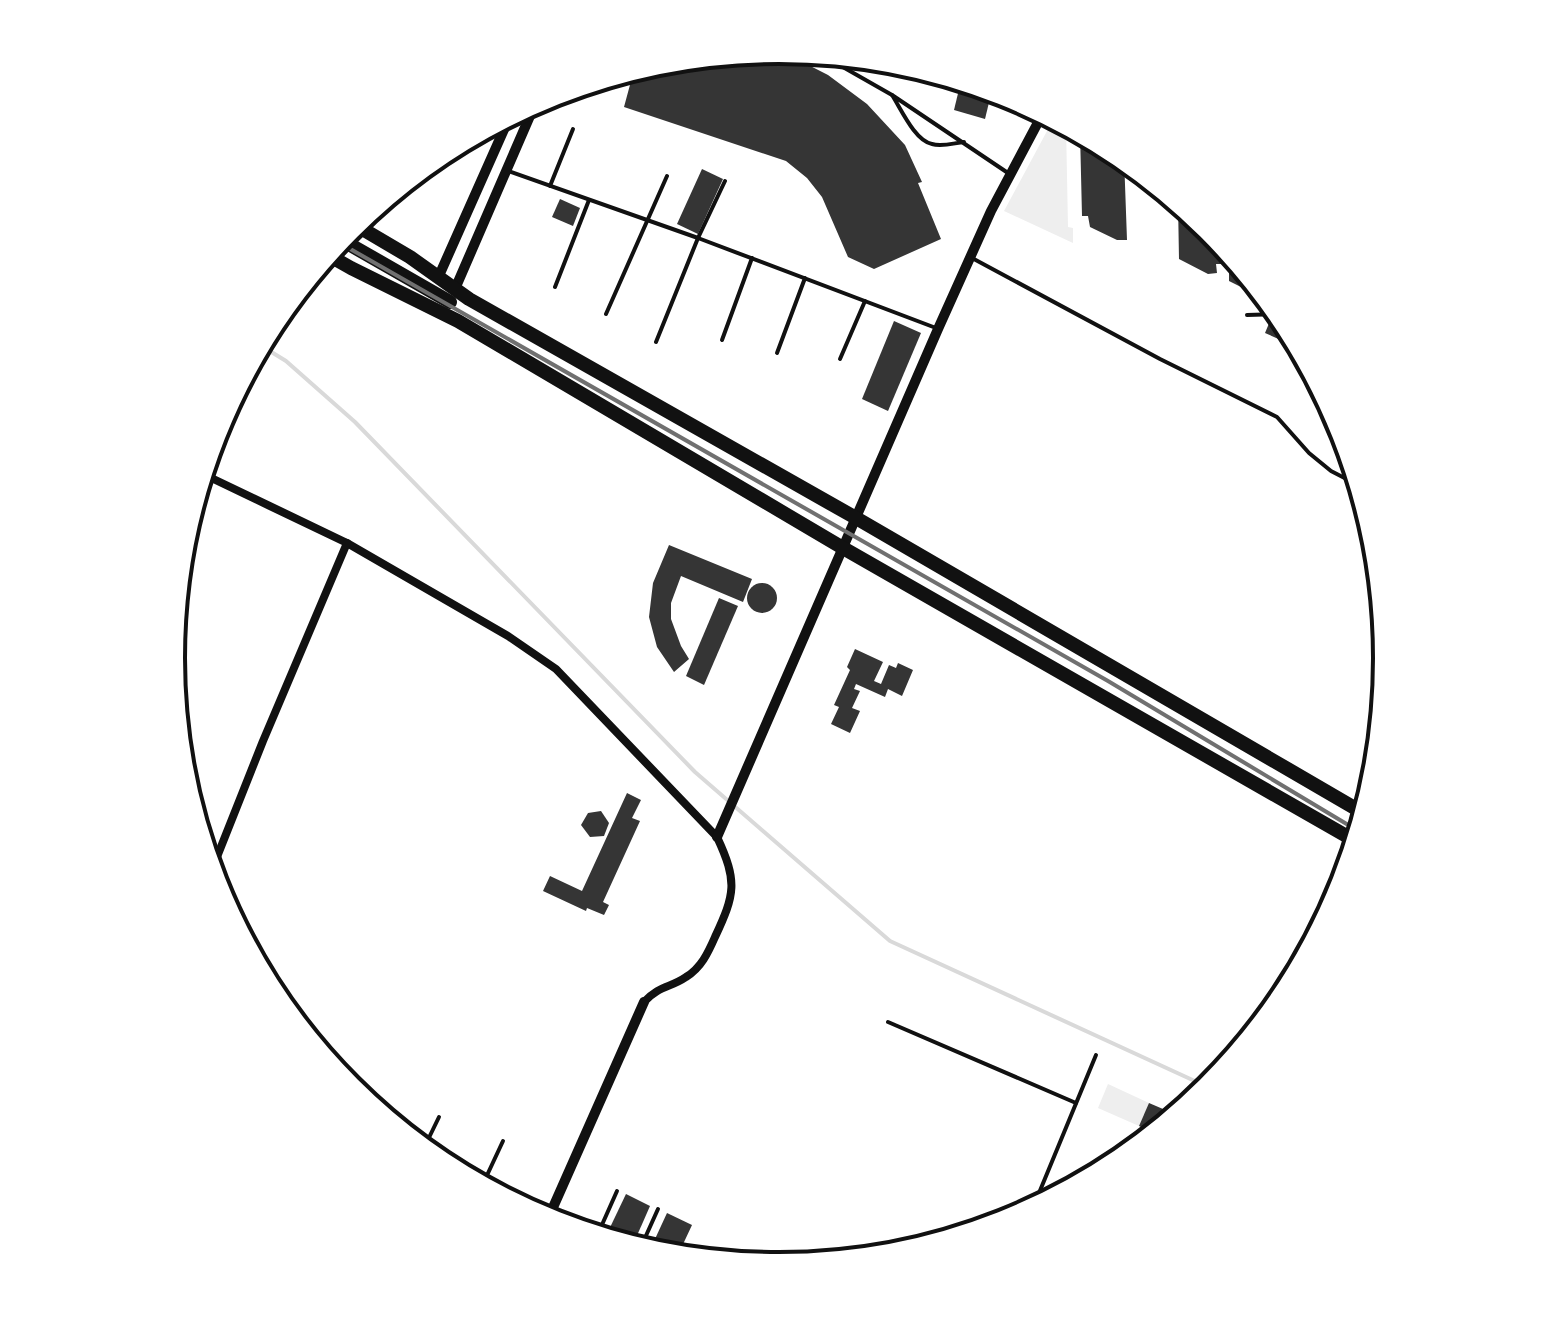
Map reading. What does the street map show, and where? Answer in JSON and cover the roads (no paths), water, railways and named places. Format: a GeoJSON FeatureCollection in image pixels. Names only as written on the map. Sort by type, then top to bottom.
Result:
{"type":"FeatureCollection","features":[{"type":"Feature","properties":{"kind":"main road"},"geometry":{"type":"LineString","coordinates":[[366,231],[438,278],[452,295],[458,321]]}},
{"type":"Feature","properties":{"kind":"main road"},"geometry":{"type":"LineString","coordinates":[[352,245],[452,295],[469,299],[856,518],[1355,808]]}},
{"type":"Feature","properties":{"kind":"main road"},"geometry":{"type":"LineString","coordinates":[[338,261],[458,321],[843,548],[1346,836]]}},
{"type":"Feature","properties":{"kind":"street"},"geometry":{"type":"LineString","coordinates":[[452,295],[528,120]]}},
{"type":"Feature","properties":{"kind":"street"},"geometry":{"type":"LineString","coordinates":[[717,837],[991,211],[1038,123]]}},
{"type":"Feature","properties":{"kind":"street"},"geometry":{"type":"LineString","coordinates":[[438,278],[503,133]]}},
{"type":"Feature","properties":{"kind":"street"},"geometry":{"type":"LineString","coordinates":[[213,479],[347,543],[508,636],[556,669],[717,837],[730,869],[730,905],[707,956],[696,970],[653,993],[644,1002],[553,1208]]}},
{"type":"Feature","properties":{"kind":"street"},"geometry":{"type":"LineString","coordinates":[[218,854],[347,543]]}},
{"type":"Feature","properties":{"kind":"lane"},"geometry":{"type":"LineString","coordinates":[[844,68],[892,95],[1011,175]]}},
{"type":"Feature","properties":{"kind":"lane"},"geometry":{"type":"LineString","coordinates":[[892,95],[917,136],[929,144],[964,142]]}},
{"type":"Feature","properties":{"kind":"lane"},"geometry":{"type":"LineString","coordinates":[[550,186],[573,129]]}},
{"type":"Feature","properties":{"kind":"lane"},"geometry":{"type":"LineString","coordinates":[[506,171],[698,238],[938,329]]}},
{"type":"Feature","properties":{"kind":"lane"},"geometry":{"type":"LineString","coordinates":[[606,314],[667,176]]}},
{"type":"Feature","properties":{"kind":"lane"},"geometry":{"type":"LineString","coordinates":[[656,342],[725,181]]}},
{"type":"Feature","properties":{"kind":"lane"},"geometry":{"type":"LineString","coordinates":[[555,287],[589,200]]}},
{"type":"Feature","properties":{"kind":"lane"},"geometry":{"type":"LineString","coordinates":[[971,257],[1160,359],[1277,417],[1309,453],[1346,479]]}},
{"type":"Feature","properties":{"kind":"lane"},"geometry":{"type":"LineString","coordinates":[[722,340],[752,258]]}},
{"type":"Feature","properties":{"kind":"lane"},"geometry":{"type":"LineString","coordinates":[[777,353],[805,278]]}},
{"type":"Feature","properties":{"kind":"lane"},"geometry":{"type":"LineString","coordinates":[[840,359],[865,301]]}},
{"type":"Feature","properties":{"kind":"lane"},"geometry":{"type":"LineString","coordinates":[[1247,315],[1264,314]]}},
{"type":"Feature","properties":{"kind":"lane"},"geometry":{"type":"LineString","coordinates":[[888,1022],[1076,1103]]}},
{"type":"Feature","properties":{"kind":"lane"},"geometry":{"type":"LineString","coordinates":[[1039,1193],[1096,1055]]}},
{"type":"Feature","properties":{"kind":"lane"},"geometry":{"type":"LineString","coordinates":[[429,1138],[439,1117]]}},
{"type":"Feature","properties":{"kind":"lane"},"geometry":{"type":"LineString","coordinates":[[487,1176],[503,1141]]}},
{"type":"Feature","properties":{"kind":"lane"},"geometry":{"type":"LineString","coordinates":[[602,1225],[617,1191]]}},
{"type":"Feature","properties":{"kind":"lane"},"geometry":{"type":"LineString","coordinates":[[645,1238],[658,1209]]}},
{"type":"Feature","properties":{"kind":"waterway"},"geometry":{"type":"LineString","coordinates":[[271,352],[286,361],[355,422],[695,772],[890,941],[1197,1082]]}},
{"type":"Feature","properties":{"kind":"railway"},"geometry":{"type":"LineString","coordinates":[[350,249],[1108,681],[1350,826]]}}]}
